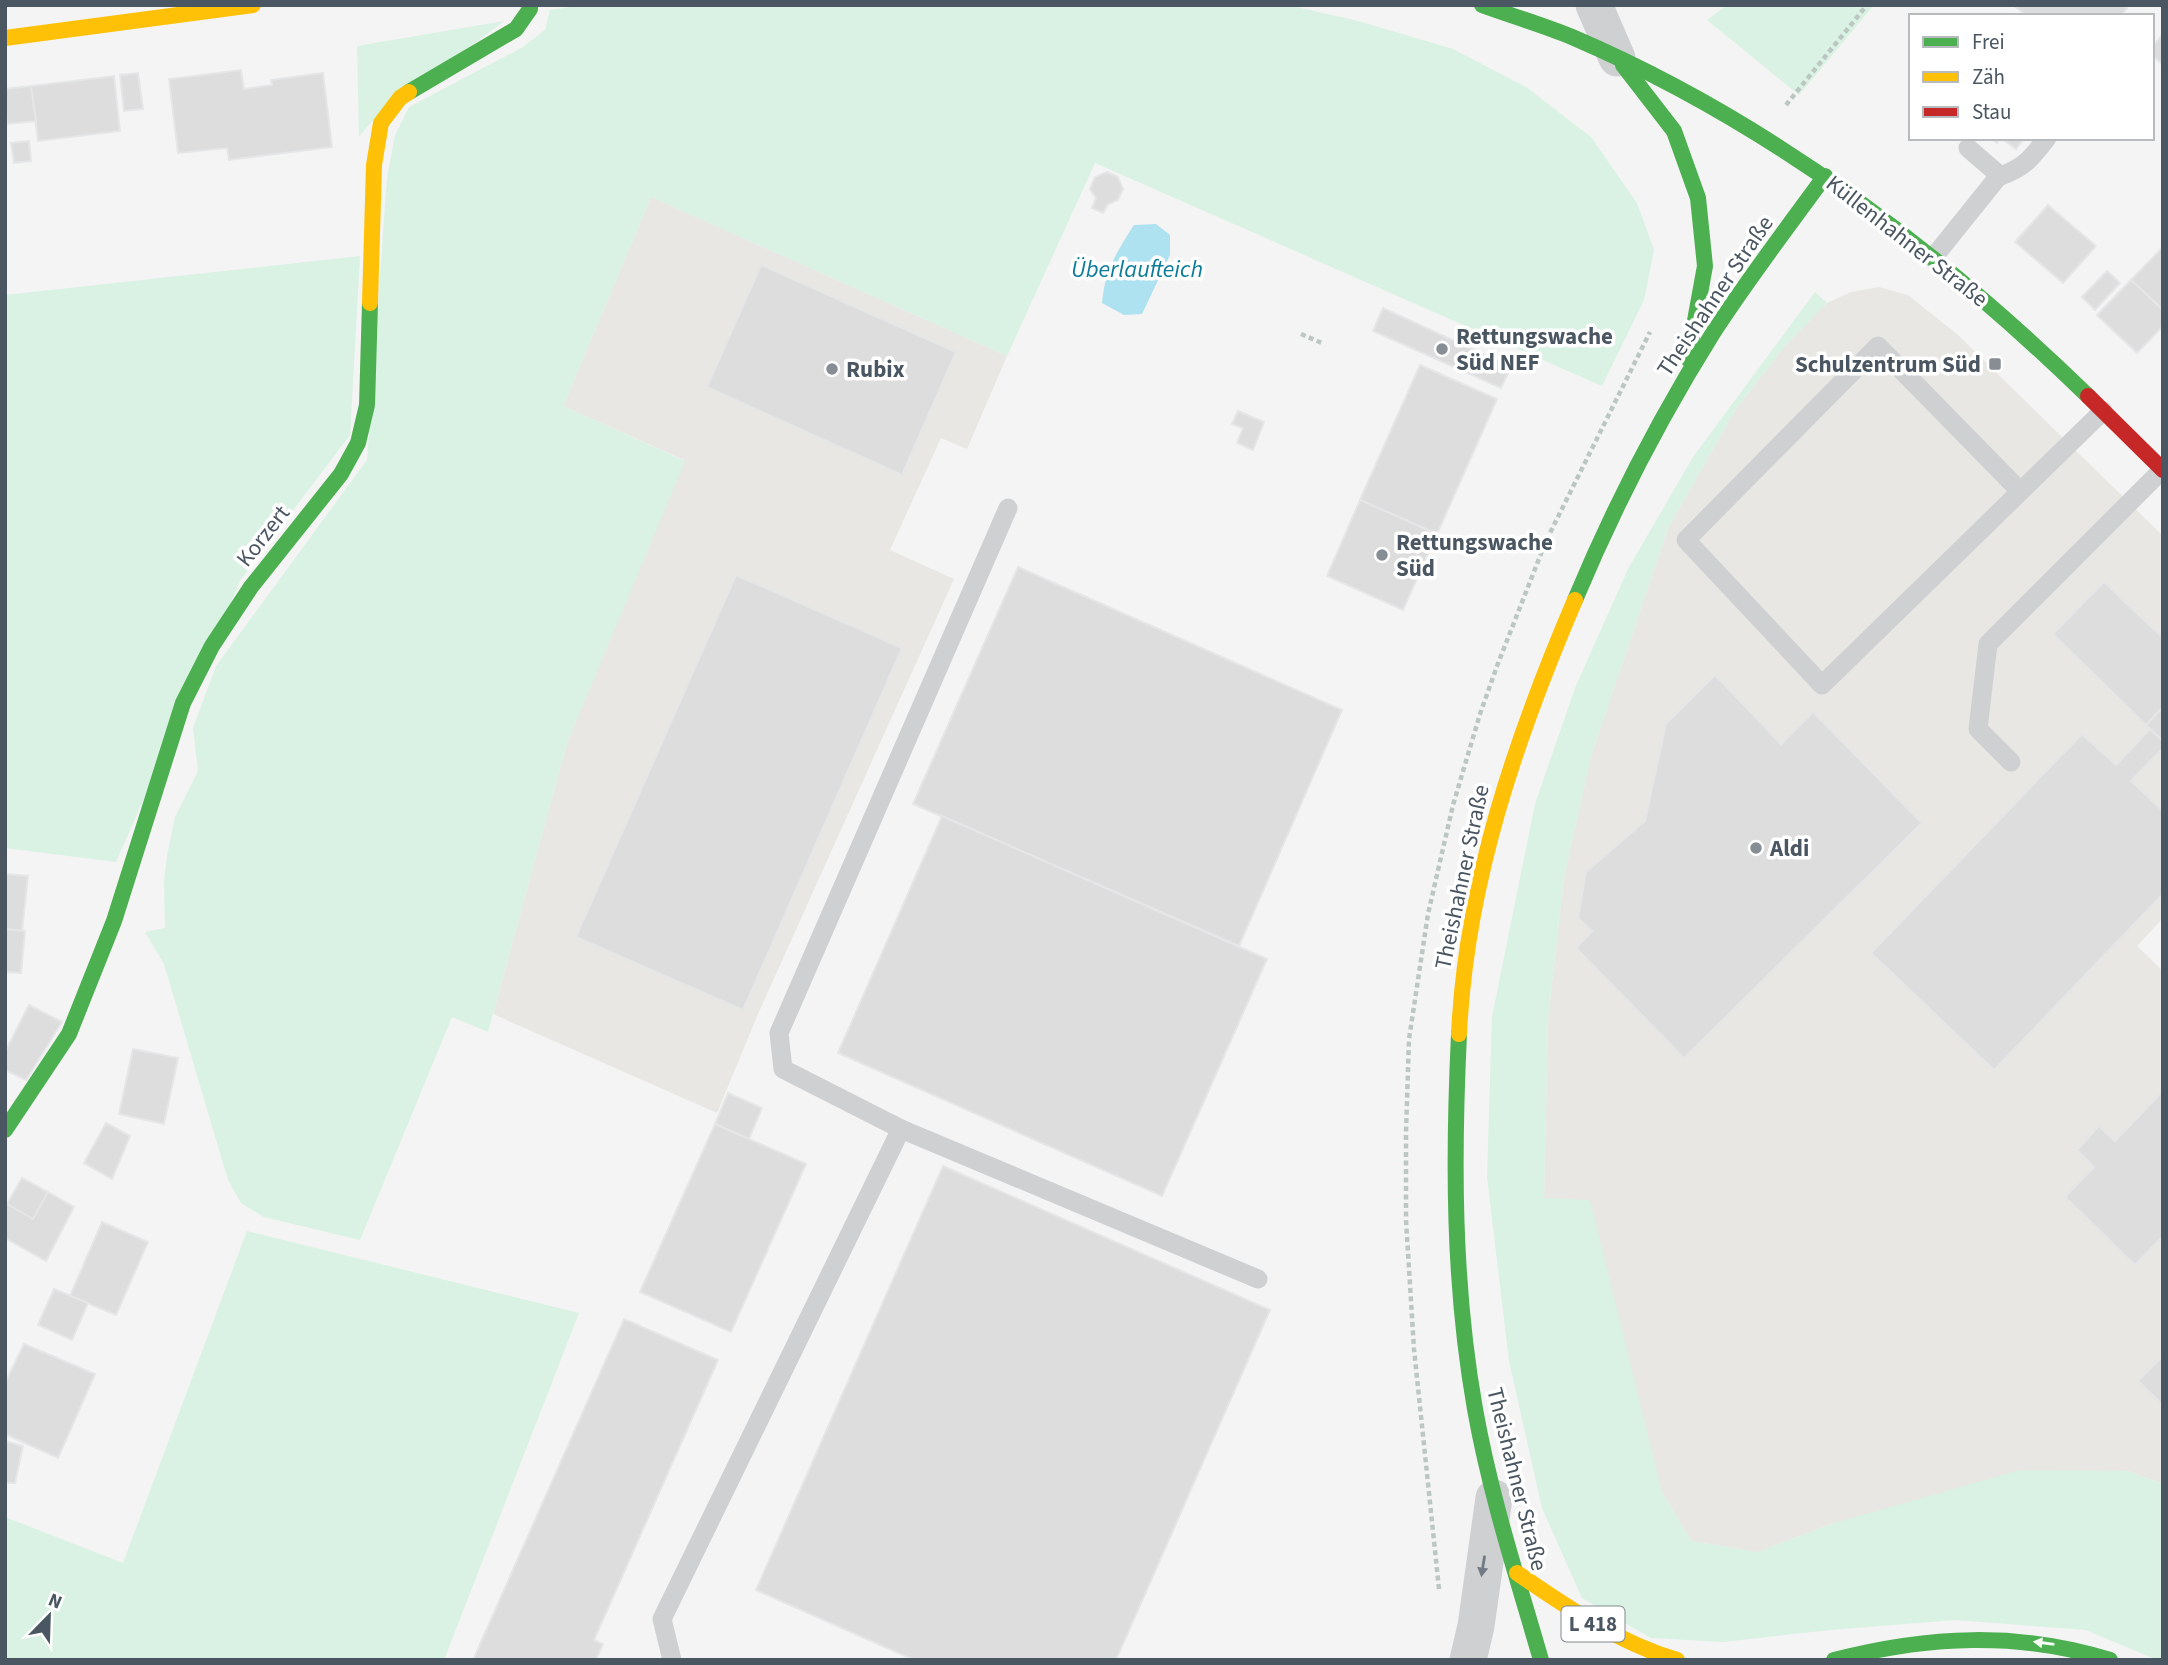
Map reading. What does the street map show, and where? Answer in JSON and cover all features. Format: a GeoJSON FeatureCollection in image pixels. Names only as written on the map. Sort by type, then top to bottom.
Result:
{"type":"FeatureCollection","features":[{"type":"Feature","properties":{"kind":"main road"},"geometry":{"type":"LineString","coordinates":[[5,38],[253,5]]}},
{"type":"Feature","properties":{"kind":"main road","name":"Korzert"},"geometry":{"type":"LineString","coordinates":[[5,1130],[69,1034],[114,921],[183,703],[206,657],[251,587],[341,474],[358,443],[368,405],[374,165],[381,123],[400,98],[516,29],[530,5]]}},
{"type":"Feature","properties":{"kind":"main road","name":"Küllenhahner Straße"},"geometry":{"type":"LineString","coordinates":[[1482,5],[1571,36],[1617,58],[1764,136],[1825,176],[1933,258],[2042,352],[2162,470]]}},
{"type":"Feature","properties":{"kind":"main road"},"geometry":{"type":"LineString","coordinates":[[1617,58],[1674,131],[1698,198],[1704,266],[1684,382]]}},
{"type":"Feature","properties":{"kind":"main road","name":"Theishahner Straße"},"geometry":{"type":"LineString","coordinates":[[1541,1660],[1494,1498],[1469,1376],[1454,1215],[1454,1135],[1462,986],[1490,841],[1522,732],[1558,638],[1595,554],[1684,382],[1716,329],[1825,176]]}},
{"type":"Feature","properties":{"kind":"main road","name":"L 418"},"geometry":{"type":"LineString","coordinates":[[1517,1573],[1614,1637],[1642,1650],[1677,1660]]}},
{"type":"Feature","properties":{"kind":"main road"},"geometry":{"type":"LineString","coordinates":[[1834,1660],[1853,1654],[1938,1641],[1989,1638],[2055,1645],[2110,1660]]}},
{"type":"Feature","properties":{"kind":"street"},"geometry":{"type":"LineString","coordinates":[[1594,5],[1617,58]]}},
{"type":"Feature","properties":{"kind":"street"},"geometry":{"type":"LineString","coordinates":[[1468,1660],[1476,1626],[1494,1498]]}},
{"type":"Feature","properties":{"kind":"lane"},"geometry":{"type":"LineString","coordinates":[[1535,5],[1571,36]]}},
{"type":"Feature","properties":{"kind":"lane"},"geometry":{"type":"LineString","coordinates":[[1933,258],[1998,177],[2014,172],[2027,163],[2045,140]]}},
{"type":"Feature","properties":{"kind":"lane"},"geometry":{"type":"LineString","coordinates":[[1968,148],[1997,173],[1998,177]]}},
{"type":"Feature","properties":{"kind":"lane"},"geometry":{"type":"LineString","coordinates":[[2021,491],[1878,346],[1686,540],[1822,685],[2021,491],[2103,411]]}},
{"type":"Feature","properties":{"kind":"lane"},"geometry":{"type":"LineString","coordinates":[[2011,762],[1978,730],[1988,644],[2162,470]]}},
{"type":"Feature","properties":{"kind":"lane"},"geometry":{"type":"LineString","coordinates":[[1008,508],[779,1033],[783,1069],[901,1129],[1258,1279]]}},
{"type":"Feature","properties":{"kind":"lane"},"geometry":{"type":"LineString","coordinates":[[672,1660],[662,1619],[901,1129]]}},
{"type":"Feature","properties":{"kind":"path"},"geometry":{"type":"LineString","coordinates":[[1764,136],[1867,5]]}},
{"type":"Feature","properties":{"kind":"path"},"geometry":{"type":"LineString","coordinates":[[1301,334],[1324,344]]}},
{"type":"Feature","properties":{"kind":"shaded area"},"geometry":{"type":"Polygon","coordinates":[[[651,197],[1007,356],[967,449],[941,438],[890,550],[954,579],[758,1014],[717,1113],[493,1014],[567,743],[684,460],[563,406],[651,197]]]}},
{"type":"Feature","properties":{"kind":"shaded area"},"geometry":{"type":"Polygon","coordinates":[[[1879,287],[1908,295],[1958,335],[2163,536],[2163,918],[2137,946],[2163,971],[2163,1484],[2128,1471],[1831,1524],[1758,1552],[1691,1541],[1662,1492],[1544,1198],[1548,1019],[1564,877],[1591,756],[1668,528],[1736,409],[1783,348],[1827,303],[1851,292],[1879,287]]]}},
{"type":"Feature","properties":{"kind":"green space"},"geometry":{"type":"Polygon","coordinates":[[[584,5],[1288,5],[1358,21],[1453,49],[1526,87],[1591,137],[1637,203],[1654,250],[1644,300],[1602,386],[1095,163],[1007,356],[651,197],[563,406],[685,461],[567,743],[488,1032],[452,1017],[360,1240],[264,1217],[241,1203],[228,1180],[164,964],[145,932],[165,928],[164,880],[167,856],[175,817],[198,771],[193,728],[216,666],[367,460],[387,178],[395,135],[409,107],[523,47],[545,30],[550,10],[584,5]]]}},
{"type":"Feature","properties":{"kind":"green space"},"geometry":{"type":"Polygon","coordinates":[[[1727,5],[1874,5],[1799,95],[1707,20],[1727,5]]]}},
{"type":"Feature","properties":{"kind":"green space"},"geometry":{"type":"Polygon","coordinates":[[[504,21],[370,123],[359,137],[357,46],[504,21]]]}},
{"type":"Feature","properties":{"kind":"green space"},"geometry":{"type":"Polygon","coordinates":[[[360,256],[350,435],[241,579],[116,862],[5,848],[5,295],[360,256]]]}},
{"type":"Feature","properties":{"kind":"green space"},"geometry":{"type":"Polygon","coordinates":[[[1815,292],[1827,303],[1783,348],[1736,409],[1668,528],[1591,756],[1564,877],[1548,1019],[1544,1198],[1590,1200],[1662,1492],[1691,1541],[1758,1552],[1831,1524],[2020,1470],[2128,1471],[2163,1484],[2163,1660],[2157,1660],[2086,1630],[1955,1620],[1723,1642],[1651,1638],[1582,1598],[1542,1508],[1509,1361],[1487,1177],[1492,1017],[1535,804],[1575,688],[1628,569],[1693,457],[1815,292]]]}},
{"type":"Feature","properties":{"kind":"green space"},"geometry":{"type":"Polygon","coordinates":[[[247,1231],[579,1313],[444,1660],[5,1660],[5,1517],[123,1563],[247,1231]]]}},
{"type":"Feature","properties":{"kind":"water","name":"Überlaufteich"},"geometry":{"type":"Polygon","coordinates":[[[1156,224],[1170,235],[1170,255],[1142,314],[1124,315],[1102,303],[1109,271],[1134,225],[1156,224]]]}},
{"type":"Feature","properties":{"kind":"building"},"geometry":{"type":"Polygon","coordinates":[[[2013,5],[2123,5],[2127,8],[2122,14],[2024,14],[2013,5]]]}},
{"type":"Feature","properties":{"kind":"building"},"geometry":{"type":"Polygon","coordinates":[[[2163,34],[2163,65],[2154,57],[2154,45],[2163,34]]]}},
{"type":"Feature","properties":{"kind":"building"},"geometry":{"type":"Polygon","coordinates":[[[241,70],[244,89],[272,85],[271,80],[323,73],[332,147],[229,160],[227,148],[178,153],[169,79],[241,70]]]}},
{"type":"Feature","properties":{"kind":"building"},"geometry":{"type":"Polygon","coordinates":[[[138,73],[143,109],[124,111],[120,75],[138,73]]]}},
{"type":"Feature","properties":{"kind":"building"},"geometry":{"type":"Polygon","coordinates":[[[114,76],[120,131],[38,141],[31,86],[114,76]]]}},
{"type":"Feature","properties":{"kind":"building"},"geometry":{"type":"Polygon","coordinates":[[[31,86],[36,121],[7,124],[5,89],[31,86]]]}},
{"type":"Feature","properties":{"kind":"building"},"geometry":{"type":"Polygon","coordinates":[[[2004,140],[2023,140],[2016,149],[2004,140]]]}},
{"type":"Feature","properties":{"kind":"building"},"geometry":{"type":"Polygon","coordinates":[[[29,141],[31,161],[14,163],[11,143],[29,141]]]}},
{"type":"Feature","properties":{"kind":"building"},"geometry":{"type":"Polygon","coordinates":[[[1107,172],[1118,177],[1123,189],[1118,200],[1108,204],[1103,213],[1092,208],[1096,198],[1090,189],[1095,177],[1107,172]]]}},
{"type":"Feature","properties":{"kind":"building"},"geometry":{"type":"Polygon","coordinates":[[[2048,205],[2096,246],[2063,283],[2015,242],[2048,205]]]}},
{"type":"Feature","properties":{"kind":"building"},"geometry":{"type":"Polygon","coordinates":[[[2163,247],[2163,310],[2131,280],[2163,247]]]}},
{"type":"Feature","properties":{"kind":"building","name":"Rubix"},"geometry":{"type":"Polygon","coordinates":[[[761,265],[956,352],[902,475],[707,387],[761,265]]]}},
{"type":"Feature","properties":{"kind":"building"},"geometry":{"type":"Polygon","coordinates":[[[2107,271],[2120,283],[2095,310],[2082,297],[2107,271]]]}},
{"type":"Feature","properties":{"kind":"building"},"geometry":{"type":"Polygon","coordinates":[[[2131,280],[2163,310],[2163,326],[2137,353],[2097,315],[2131,280]]]}},
{"type":"Feature","properties":{"kind":"building","name":"Rettungswache Süd NEF"},"geometry":{"type":"Polygon","coordinates":[[[1383,308],[1511,367],[1501,388],[1373,331],[1383,308]]]}},
{"type":"Feature","properties":{"kind":"building"},"geometry":{"type":"Polygon","coordinates":[[[1420,365],[1497,399],[1437,534],[1360,500],[1420,365]]]}},
{"type":"Feature","properties":{"kind":"building"},"geometry":{"type":"Polygon","coordinates":[[[1238,411],[1264,422],[1253,450],[1237,443],[1243,428],[1232,424],[1238,411]]]}},
{"type":"Feature","properties":{"kind":"building","name":"Rettungswache Süd"},"geometry":{"type":"Polygon","coordinates":[[[1360,500],[1437,534],[1403,610],[1327,576],[1360,500]]]}},
{"type":"Feature","properties":{"kind":"building"},"geometry":{"type":"Polygon","coordinates":[[[1018,567],[1342,710],[1239,946],[913,804],[1018,567]]]}},
{"type":"Feature","properties":{"kind":"building"},"geometry":{"type":"Polygon","coordinates":[[[736,575],[902,648],[743,1010],[576,937],[736,575]]]}},
{"type":"Feature","properties":{"kind":"building"},"geometry":{"type":"Polygon","coordinates":[[[2104,582],[2163,638],[2163,707],[2146,725],[2053,634],[2104,582]]]}},
{"type":"Feature","properties":{"kind":"building","name":"Aldi"},"geometry":{"type":"Polygon","coordinates":[[[1715,675],[1781,744],[1813,712],[1922,823],[1684,1058],[1576,948],[1592,931],[1578,918],[1586,872],[1645,821],[1666,724],[1715,675]]]}},
{"type":"Feature","properties":{"kind":"building"},"geometry":{"type":"Polygon","coordinates":[[[2163,707],[2163,741],[2146,725],[2163,707]]]}},
{"type":"Feature","properties":{"kind":"building"},"geometry":{"type":"Polygon","coordinates":[[[2150,729],[2163,741],[2163,748],[2131,781],[2163,811],[2163,894],[1994,1070],[1871,953],[2082,734],[2116,765],[2150,729]]]}},
{"type":"Feature","properties":{"kind":"building"},"geometry":{"type":"Polygon","coordinates":[[[942,816],[1267,959],[1162,1196],[838,1053],[942,816]]]}},
{"type":"Feature","properties":{"kind":"building"},"geometry":{"type":"Polygon","coordinates":[[[5,874],[28,876],[22,931],[5,929],[5,874]]]}},
{"type":"Feature","properties":{"kind":"building"},"geometry":{"type":"Polygon","coordinates":[[[5,929],[25,931],[21,973],[5,972],[5,929]]]}},
{"type":"Feature","properties":{"kind":"building"},"geometry":{"type":"Polygon","coordinates":[[[29,1005],[62,1022],[26,1080],[5,1070],[5,1052],[29,1005]]]}},
{"type":"Feature","properties":{"kind":"building"},"geometry":{"type":"Polygon","coordinates":[[[133,1049],[178,1058],[164,1124],[119,1114],[133,1049]]]}},
{"type":"Feature","properties":{"kind":"building"},"geometry":{"type":"Polygon","coordinates":[[[2163,1091],[2163,1236],[2135,1265],[2065,1197],[2094,1167],[2077,1150],[2099,1126],[2115,1141],[2163,1091]]]}},
{"type":"Feature","properties":{"kind":"building"},"geometry":{"type":"Polygon","coordinates":[[[728,1093],[762,1108],[749,1139],[715,1124],[728,1093]]]}},
{"type":"Feature","properties":{"kind":"building"},"geometry":{"type":"Polygon","coordinates":[[[106,1123],[130,1136],[112,1179],[84,1163],[106,1123]]]}},
{"type":"Feature","properties":{"kind":"building"},"geometry":{"type":"Polygon","coordinates":[[[715,1124],[806,1164],[731,1332],[640,1292],[715,1124]]]}},
{"type":"Feature","properties":{"kind":"building"},"geometry":{"type":"Polygon","coordinates":[[[943,1166],[1270,1310],[1116,1660],[914,1660],[756,1590],[943,1166]]]}},
{"type":"Feature","properties":{"kind":"building"},"geometry":{"type":"Polygon","coordinates":[[[22,1178],[48,1192],[33,1219],[7,1204],[22,1178]]]}},
{"type":"Feature","properties":{"kind":"building"},"geometry":{"type":"Polygon","coordinates":[[[48,1192],[74,1207],[46,1261],[5,1238],[5,1207],[7,1204],[33,1219],[48,1192]]]}},
{"type":"Feature","properties":{"kind":"building"},"geometry":{"type":"Polygon","coordinates":[[[102,1222],[148,1242],[116,1315],[70,1296],[102,1222]]]}},
{"type":"Feature","properties":{"kind":"building"},"geometry":{"type":"Polygon","coordinates":[[[54,1289],[88,1303],[72,1340],[38,1325],[54,1289]]]}},
{"type":"Feature","properties":{"kind":"building"},"geometry":{"type":"Polygon","coordinates":[[[624,1319],[718,1360],[594,1640],[603,1644],[596,1660],[473,1660],[624,1319]]]}},
{"type":"Feature","properties":{"kind":"building"},"geometry":{"type":"Polygon","coordinates":[[[24,1344],[95,1374],[58,1458],[5,1434],[5,1383],[24,1344]]]}},
{"type":"Feature","properties":{"kind":"building"},"geometry":{"type":"Polygon","coordinates":[[[2163,1356],[2163,1405],[2138,1381],[2163,1356]]]}},
{"type":"Feature","properties":{"kind":"building"},"geometry":{"type":"Polygon","coordinates":[[[5,1441],[23,1446],[15,1483],[5,1483],[5,1441]]]}},
{"type":"Feature","properties":{"kind":"traffic: fast"},"geometry":{"type":"LineString","coordinates":[[409,92],[516,29],[530,5]]}},
{"type":"Feature","properties":{"kind":"traffic: fast"},"geometry":{"type":"LineString","coordinates":[[1482,5],[1550,28],[1644,70],[1781,148],[1910,240],[1971,290],[2088,396]]}},
{"type":"Feature","properties":{"kind":"traffic: fast"},"geometry":{"type":"LineString","coordinates":[[1623,65],[1674,131],[1698,198],[1705,266],[1688,359]]}},
{"type":"Feature","properties":{"kind":"traffic: fast"},"geometry":{"type":"LineString","coordinates":[[1575,600],[1605,532],[1675,397],[1740,293],[1825,176]]}},
{"type":"Feature","properties":{"kind":"traffic: fast"},"geometry":{"type":"LineString","coordinates":[[5,1130],[69,1034],[114,921],[183,703],[212,646],[251,587],[341,474],[358,443],[367,405],[370,303]]}},
{"type":"Feature","properties":{"kind":"traffic: fast"},"geometry":{"type":"LineString","coordinates":[[1459,1034],[1457,1222],[1462,1316],[1468,1362],[1488,1472],[1541,1660]]}},
{"type":"Feature","properties":{"kind":"traffic: fast"},"geometry":{"type":"LineString","coordinates":[[1834,1660],[1903,1646],[1972,1640],[2041,1644],[2110,1660]]}},
{"type":"Feature","properties":{"kind":"traffic: slow"},"geometry":{"type":"LineString","coordinates":[[5,38],[253,5]]}},
{"type":"Feature","properties":{"kind":"traffic: slow"},"geometry":{"type":"LineString","coordinates":[[370,303],[374,165],[381,123],[400,98],[409,92]]}},
{"type":"Feature","properties":{"kind":"traffic: slow"},"geometry":{"type":"LineString","coordinates":[[1459,1034],[1472,922],[1483,867],[1514,758],[1575,600]]}},
{"type":"Feature","properties":{"kind":"traffic: slow"},"geometry":{"type":"LineString","coordinates":[[1517,1573],[1613,1634],[1677,1660]]}},
{"type":"Feature","properties":{"kind":"traffic: jam"},"geometry":{"type":"LineString","coordinates":[[2088,396],[2163,470]]}},
{"type":"Feature","properties":{"kind":"place","name":"Rettungswache Süd NEF"},"geometry":{"type":"Point","coordinates":[1442,349]}},
{"type":"Feature","properties":{"kind":"place","name":"Schulzentrum Süd"},"geometry":{"type":"Point","coordinates":[1995,364]}},
{"type":"Feature","properties":{"kind":"place","name":"Rubix"},"geometry":{"type":"Point","coordinates":[832,369]}},
{"type":"Feature","properties":{"kind":"place","name":"Rettungswache Süd"},"geometry":{"type":"Point","coordinates":[1382,555]}},
{"type":"Feature","properties":{"kind":"place","name":"Aldi"},"geometry":{"type":"Point","coordinates":[1756,848]}}]}
